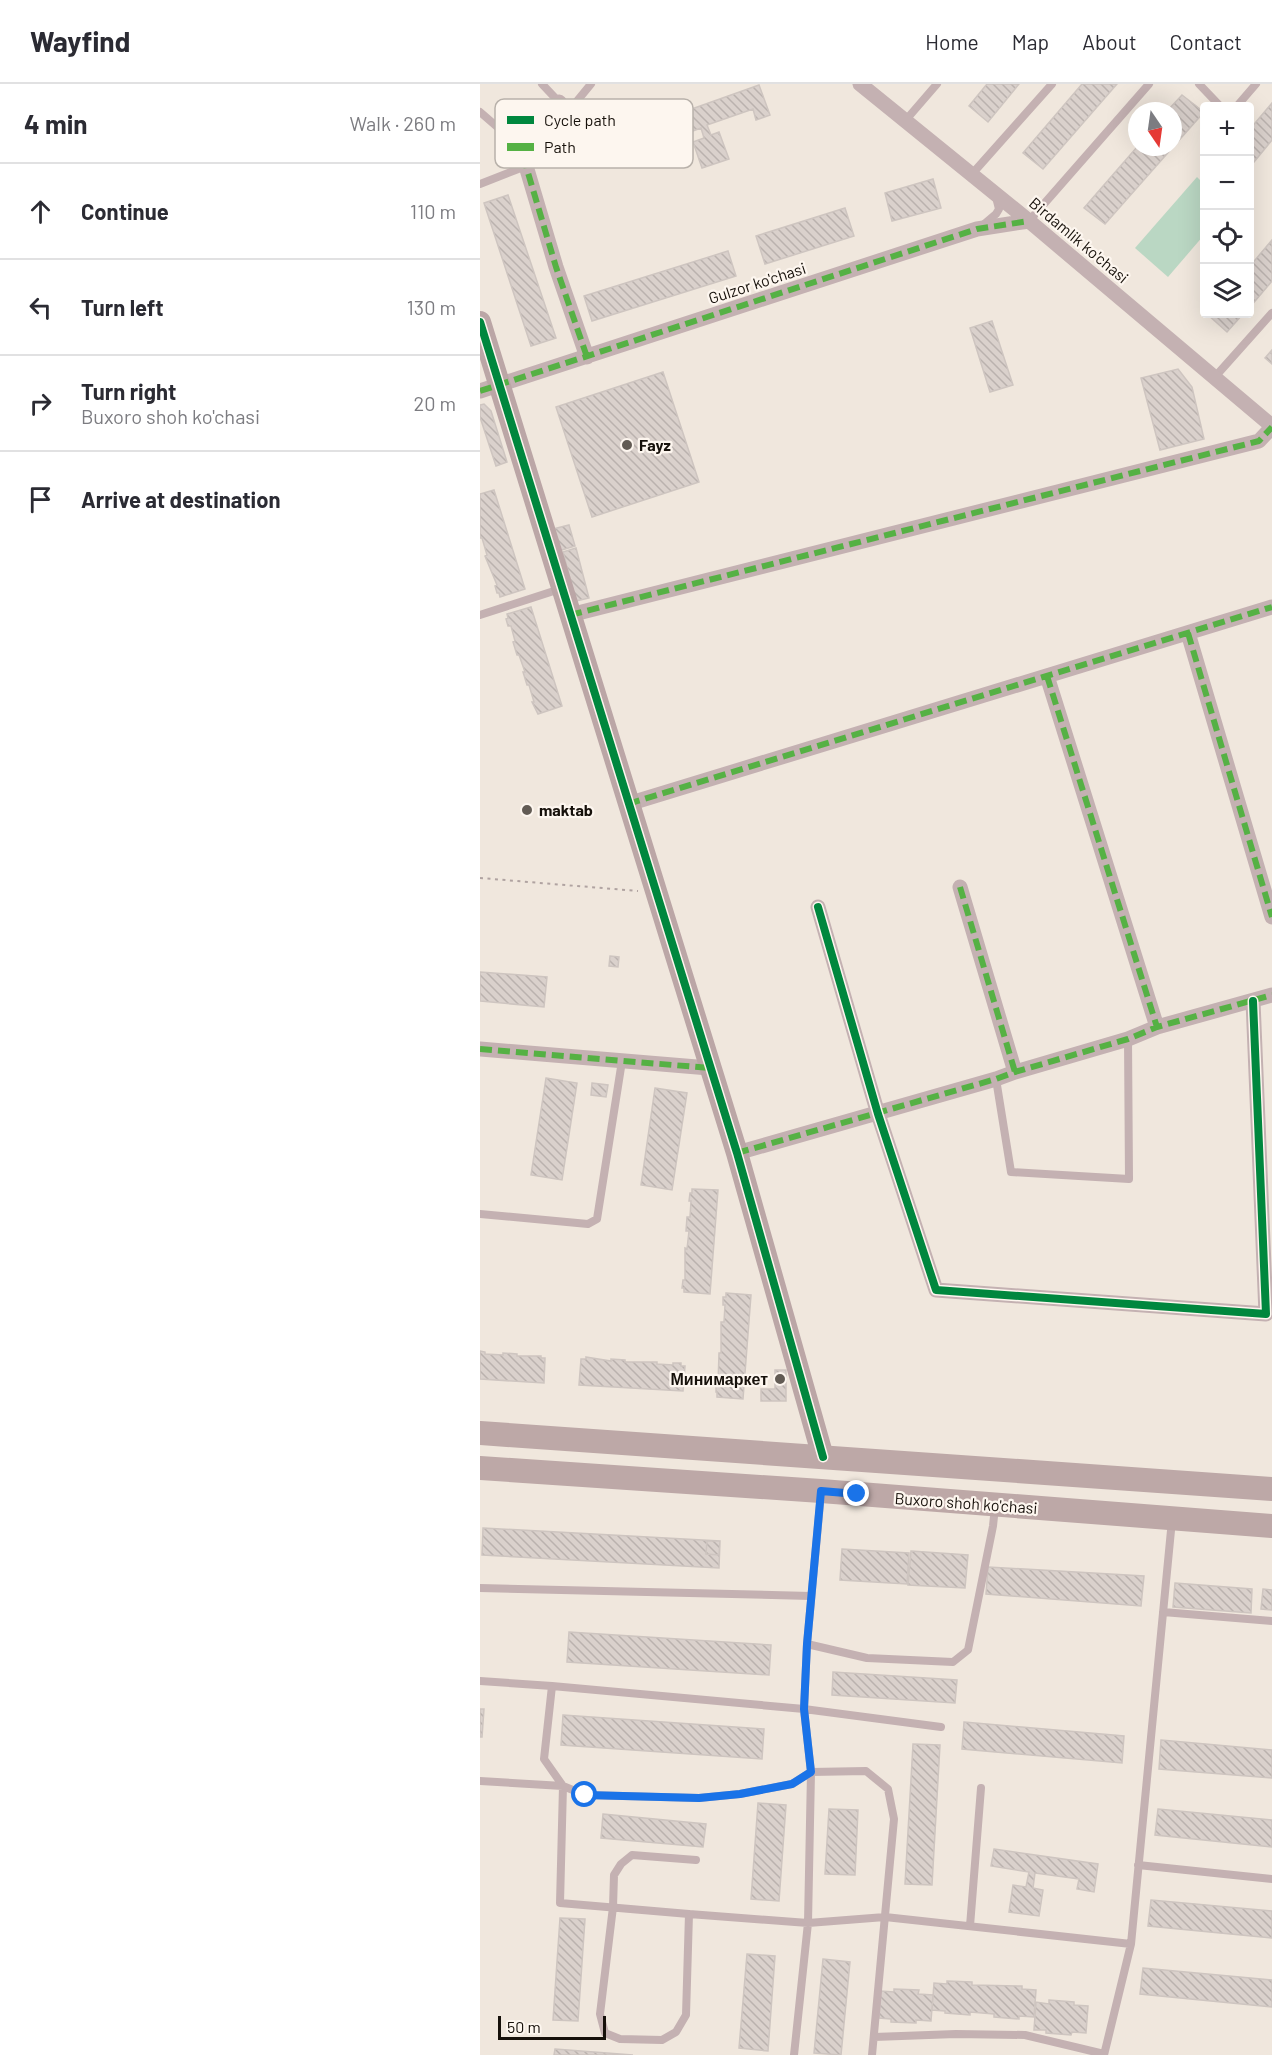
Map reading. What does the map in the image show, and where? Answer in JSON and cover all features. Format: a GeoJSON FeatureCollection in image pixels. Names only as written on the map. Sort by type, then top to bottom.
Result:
{"type":"FeatureCollection","features":[{"type":"Feature","properties":{"kind":"main road"},"geometry":{"type":"LineString","coordinates":[[480,1433],[1272,1489]]}},
{"type":"Feature","properties":{"kind":"main road","name":"Buxoro shoh ko'chasi"},"geometry":{"type":"LineString","coordinates":[[480,1468],[821,1491],[1272,1526]]}},
{"type":"Feature","properties":{"kind":"street","name":"Birdamlik ko'chasi"},"geometry":{"type":"LineString","coordinates":[[860,84],[992,190],[1272,426]]}},
{"type":"Feature","properties":{"kind":"street"},"geometry":{"type":"LineString","coordinates":[[531,168],[556,267],[587,357]]}},
{"type":"Feature","properties":{"kind":"street","name":"Gulzor ko'chasi"},"geometry":{"type":"LineString","coordinates":[[489,388],[976,229],[1029,221]]}},
{"type":"Feature","properties":{"kind":"street"},"geometry":{"type":"LineString","coordinates":[[480,322],[489,388],[570,615],[737,1153],[823,1456]]}},
{"type":"Feature","properties":{"kind":"street"},"geometry":{"type":"LineString","coordinates":[[570,615],[1259,441],[1272,426]]}},
{"type":"Feature","properties":{"kind":"street"},"geometry":{"type":"LineString","coordinates":[[628,804],[1272,607]]}},
{"type":"Feature","properties":{"kind":"street"},"geometry":{"type":"LineString","coordinates":[[1188,633],[1272,917]]}},
{"type":"Feature","properties":{"kind":"street"},"geometry":{"type":"LineString","coordinates":[[1047,676],[1157,1027]]}},
{"type":"Feature","properties":{"kind":"street"},"geometry":{"type":"LineString","coordinates":[[960,887],[1015,1072]]}},
{"type":"Feature","properties":{"kind":"street"},"geometry":{"type":"LineString","coordinates":[[818,907],[878,1114],[936,1290],[1266,1314],[1253,1001]]}},
{"type":"Feature","properties":{"kind":"street"},"geometry":{"type":"LineString","coordinates":[[737,1153],[878,1114],[1128,1039],[1157,1027],[1272,995]]}},
{"type":"Feature","properties":{"kind":"street"},"geometry":{"type":"LineString","coordinates":[[480,1049],[709,1068]]}},
{"type":"Feature","properties":{"kind":"lane"},"geometry":{"type":"LineString","coordinates":[[542,84],[556,99]]}},
{"type":"Feature","properties":{"kind":"lane"},"geometry":{"type":"LineString","coordinates":[[573,99],[591,84]]}},
{"type":"Feature","properties":{"kind":"lane"},"geometry":{"type":"LineString","coordinates":[[905,121],[937,84]]}},
{"type":"Feature","properties":{"kind":"lane"},"geometry":{"type":"LineString","coordinates":[[972,174],[1052,84]]}},
{"type":"Feature","properties":{"kind":"lane"},"geometry":{"type":"LineString","coordinates":[[1029,221],[1149,84]]}},
{"type":"Feature","properties":{"kind":"lane"},"geometry":{"type":"LineString","coordinates":[[1199,84],[1216,102]]}},
{"type":"Feature","properties":{"kind":"lane"},"geometry":{"type":"LineString","coordinates":[[1240,102],[1256,84]]}},
{"type":"Feature","properties":{"kind":"lane"},"geometry":{"type":"LineString","coordinates":[[480,112],[495,127]]}},
{"type":"Feature","properties":{"kind":"lane"},"geometry":{"type":"LineString","coordinates":[[480,184],[516,168]]}},
{"type":"Feature","properties":{"kind":"lane"},"geometry":{"type":"LineString","coordinates":[[976,229],[990,220],[999,209],[992,190]]}},
{"type":"Feature","properties":{"kind":"lane"},"geometry":{"type":"LineString","coordinates":[[1214,378],[1272,313]]}},
{"type":"Feature","properties":{"kind":"lane"},"geometry":{"type":"LineString","coordinates":[[480,615],[561,589]]}},
{"type":"Feature","properties":{"kind":"lane"},"geometry":{"type":"LineString","coordinates":[[996,1079],[1011,1172],[1129,1179],[1128,1039]]}},
{"type":"Feature","properties":{"kind":"lane"},"geometry":{"type":"LineString","coordinates":[[480,1214],[588,1224],[597,1219],[622,1061]]}},
{"type":"Feature","properties":{"kind":"lane"},"geometry":{"type":"LineString","coordinates":[[794,2055],[808,1923],[811,1772],[804,1709],[807,1644],[821,1491]]}},
{"type":"Feature","properties":{"kind":"lane"},"geometry":{"type":"LineString","coordinates":[[807,1644],[867,1658],[953,1662],[968,1650],[993,1526],[995,1505]]}},
{"type":"Feature","properties":{"kind":"lane"},"geometry":{"type":"LineString","coordinates":[[874,2037],[956,2034],[1025,2035],[1104,2054],[1131,1944],[1172,1518]]}},
{"type":"Feature","properties":{"kind":"lane"},"geometry":{"type":"LineString","coordinates":[[480,1588],[811,1596]]}},
{"type":"Feature","properties":{"kind":"lane"},"geometry":{"type":"LineString","coordinates":[[1163,1612],[1272,1621]]}},
{"type":"Feature","properties":{"kind":"lane"},"geometry":{"type":"LineString","coordinates":[[480,1681],[804,1709],[941,1726]]}},
{"type":"Feature","properties":{"kind":"lane"},"geometry":{"type":"LineString","coordinates":[[552,1686],[544,1759],[563,1786],[560,1903],[808,1923],[885,1917],[1131,1944]]}},
{"type":"Feature","properties":{"kind":"lane"},"geometry":{"type":"LineString","coordinates":[[480,1781],[563,1786],[585,1795],[699,1798],[740,1794],[792,1784],[811,1772],[866,1771],[888,1789],[894,1820],[872,2055]]}},
{"type":"Feature","properties":{"kind":"lane"},"geometry":{"type":"LineString","coordinates":[[970,1926],[981,1788]]}},
{"type":"Feature","properties":{"kind":"lane"},"geometry":{"type":"LineString","coordinates":[[689,1914],[686,2015],[676,2032],[662,2040],[620,2039],[606,2033],[600,2014],[614,1907],[614,1875],[621,1864],[632,1856],[696,1860]]}},
{"type":"Feature","properties":{"kind":"lane"},"geometry":{"type":"LineString","coordinates":[[1138,1865],[1272,1879]]}},
{"type":"Feature","properties":{"kind":"path"},"geometry":{"type":"LineString","coordinates":[[480,878],[655,893]]}},
{"type":"Feature","properties":{"kind":"green space"},"geometry":{"type":"Polygon","coordinates":[[[1197,177],[1200,180],[1200,240],[1168,277],[1135,248],[1197,177]]]}},
{"type":"Feature","properties":{"kind":"building"},"geometry":{"type":"Polygon","coordinates":[[[987,84],[1019,84],[988,122],[969,106],[987,84]]]}},
{"type":"Feature","properties":{"kind":"building"},"geometry":{"type":"Polygon","coordinates":[[[1082,84],[1117,84],[1043,169],[1023,153],[1082,84]]]}},
{"type":"Feature","properties":{"kind":"building"},"geometry":{"type":"Polygon","coordinates":[[[759,85],[770,115],[756,120],[753,109],[707,125],[711,135],[719,132],[729,159],[702,168],[693,142],[704,138],[701,128],[693,131],[693,109],[759,85]]]}},
{"type":"Feature","properties":{"kind":"building"},"geometry":{"type":"Polygon","coordinates":[[[1182,95],[1200,109],[1200,117],[1182,137],[1182,102],[1175,102],[1182,95]]]}},
{"type":"Feature","properties":{"kind":"building"},"geometry":{"type":"Polygon","coordinates":[[[1272,103],[1272,140],[1254,162],[1254,156],[1254,124],[1272,103]]]}},
{"type":"Feature","properties":{"kind":"building"},"geometry":{"type":"Polygon","coordinates":[[[1129,156],[1165,156],[1105,224],[1084,208],[1129,156]]]}},
{"type":"Feature","properties":{"kind":"building"},"geometry":{"type":"Polygon","coordinates":[[[933,179],[941,208],[892,221],[885,193],[933,179]]]}},
{"type":"Feature","properties":{"kind":"building"},"geometry":{"type":"Polygon","coordinates":[[[508,195],[556,338],[531,346],[484,203],[508,195]]]}},
{"type":"Feature","properties":{"kind":"building"},"geometry":{"type":"Polygon","coordinates":[[[845,208],[854,236],[765,264],[756,236],[845,208]]]}},
{"type":"Feature","properties":{"kind":"building"},"geometry":{"type":"Polygon","coordinates":[[[1272,240],[1272,281],[1254,302],[1254,264],[1272,240]]]}},
{"type":"Feature","properties":{"kind":"building"},"geometry":{"type":"Polygon","coordinates":[[[728,251],[736,276],[592,321],[584,296],[728,251]]]}},
{"type":"Feature","properties":{"kind":"building"},"geometry":{"type":"Polygon","coordinates":[[[1211,318],[1239,318],[1227,332],[1211,318]]]}},
{"type":"Feature","properties":{"kind":"building"},"geometry":{"type":"Polygon","coordinates":[[[992,321],[1013,385],[990,392],[970,328],[992,321]]]}},
{"type":"Feature","properties":{"kind":"building"},"geometry":{"type":"Polygon","coordinates":[[[1272,350],[1272,364],[1265,358],[1272,350]]]}},
{"type":"Feature","properties":{"kind":"building"},"geometry":{"type":"Polygon","coordinates":[[[1178,369],[1192,387],[1204,439],[1160,450],[1141,378],[1178,369]]]}},
{"type":"Feature","properties":{"kind":"building","name":"Fayz"},"geometry":{"type":"Polygon","coordinates":[[[663,372],[699,482],[592,517],[556,407],[663,372]]]}},
{"type":"Feature","properties":{"kind":"building"},"geometry":{"type":"Polygon","coordinates":[[[484,404],[491,411],[507,462],[496,466],[480,417],[480,405],[484,404]]]}},
{"type":"Feature","properties":{"kind":"building"},"geometry":{"type":"Polygon","coordinates":[[[494,490],[525,589],[500,597],[485,556],[487,555],[482,538],[480,538],[480,494],[494,490]]]}},
{"type":"Feature","properties":{"kind":"building"},"geometry":{"type":"Polygon","coordinates":[[[569,525],[575,546],[555,552],[549,530],[569,525]]]}},
{"type":"Feature","properties":{"kind":"building"},"geometry":{"type":"Polygon","coordinates":[[[576,548],[589,598],[576,601],[563,552],[576,548]]]}},
{"type":"Feature","properties":{"kind":"building"},"geometry":{"type":"Polygon","coordinates":[[[531,607],[562,706],[538,714],[513,642],[515,641],[511,626],[508,626],[506,619],[507,614],[531,607]]]}},
{"type":"Feature","properties":{"kind":"building"},"geometry":{"type":"Polygon","coordinates":[[[610,956],[619,957],[618,967],[609,966],[610,956]]]}},
{"type":"Feature","properties":{"kind":"building"},"geometry":{"type":"Polygon","coordinates":[[[480,972],[547,977],[544,1007],[480,1001],[480,972]]]}},
{"type":"Feature","properties":{"kind":"building"},"geometry":{"type":"Polygon","coordinates":[[[546,1078],[577,1083],[562,1180],[531,1175],[546,1078]]]}},
{"type":"Feature","properties":{"kind":"building"},"geometry":{"type":"Polygon","coordinates":[[[592,1083],[608,1085],[606,1097],[591,1095],[592,1083]]]}},
{"type":"Feature","properties":{"kind":"building"},"geometry":{"type":"Polygon","coordinates":[[[655,1088],[687,1093],[672,1190],[641,1185],[655,1088]]]}},
{"type":"Feature","properties":{"kind":"building"},"geometry":{"type":"Polygon","coordinates":[[[692,1189],[718,1190],[710,1294],[684,1292],[682,1288],[683,1280],[685,1280],[685,1248],[687,1249],[689,1231],[686,1231],[687,1217],[690,1217],[691,1201],[689,1201],[692,1189]]]}},
{"type":"Feature","properties":{"kind":"building"},"geometry":{"type":"Polygon","coordinates":[[[726,1293],[751,1295],[743,1399],[717,1397],[716,1392],[719,1353],[721,1353],[721,1322],[724,1322],[723,1297],[726,1297],[726,1293]]]}},
{"type":"Feature","properties":{"kind":"building"},"geometry":{"type":"Polygon","coordinates":[[[480,1351],[485,1354],[503,1355],[503,1353],[545,1358],[544,1383],[480,1379],[480,1351]]]}},
{"type":"Feature","properties":{"kind":"building"},"geometry":{"type":"Polygon","coordinates":[[[586,1357],[611,1361],[611,1359],[625,1360],[625,1362],[657,1362],[657,1364],[673,1365],[673,1363],[681,1363],[681,1366],[685,1366],[683,1391],[579,1385],[581,1359],[586,1359],[586,1357]]]}},
{"type":"Feature","properties":{"kind":"building","name":"Минимаркет"},"geometry":{"type":"Polygon","coordinates":[[[775,1370],[786,1370],[786,1401],[761,1401],[761,1389],[775,1389],[775,1370]]]}},
{"type":"Feature","properties":{"kind":"building"},"geometry":{"type":"Polygon","coordinates":[[[483,1528],[720,1541],[719,1568],[482,1555],[483,1528]]]}},
{"type":"Feature","properties":{"kind":"building"},"geometry":{"type":"Polygon","coordinates":[[[707,1541],[720,1541],[719,1555],[706,1554],[707,1541]]]}},
{"type":"Feature","properties":{"kind":"building"},"geometry":{"type":"Polygon","coordinates":[[[842,1549],[909,1553],[907,1584],[840,1580],[842,1549]]]}},
{"type":"Feature","properties":{"kind":"building"},"geometry":{"type":"Polygon","coordinates":[[[911,1551],[968,1555],[965,1588],[908,1585],[911,1551]]]}},
{"type":"Feature","properties":{"kind":"building"},"geometry":{"type":"Polygon","coordinates":[[[988,1567],[1144,1576],[1141,1606],[986,1594],[988,1567]]]}},
{"type":"Feature","properties":{"kind":"building"},"geometry":{"type":"Polygon","coordinates":[[[1175,1583],[1252,1589],[1251,1613],[1173,1607],[1175,1583]]]}},
{"type":"Feature","properties":{"kind":"building"},"geometry":{"type":"Polygon","coordinates":[[[1263,1589],[1272,1590],[1272,1610],[1261,1609],[1263,1589]]]}},
{"type":"Feature","properties":{"kind":"building"},"geometry":{"type":"Polygon","coordinates":[[[569,1632],[771,1645],[769,1675],[567,1662],[569,1632]]]}},
{"type":"Feature","properties":{"kind":"building"},"geometry":{"type":"Polygon","coordinates":[[[833,1672],[957,1680],[955,1703],[832,1695],[833,1672]]]}},
{"type":"Feature","properties":{"kind":"building"},"geometry":{"type":"Polygon","coordinates":[[[480,1709],[484,1709],[482,1737],[480,1737],[480,1709]]]}},
{"type":"Feature","properties":{"kind":"building"},"geometry":{"type":"Polygon","coordinates":[[[563,1715],[764,1729],[762,1759],[561,1745],[563,1715]]]}},
{"type":"Feature","properties":{"kind":"building"},"geometry":{"type":"Polygon","coordinates":[[[964,1722],[1124,1736],[1122,1763],[962,1749],[964,1722]]]}},
{"type":"Feature","properties":{"kind":"building"},"geometry":{"type":"Polygon","coordinates":[[[1161,1740],[1272,1750],[1272,1778],[1159,1769],[1161,1740]]]}},
{"type":"Feature","properties":{"kind":"building"},"geometry":{"type":"Polygon","coordinates":[[[913,1744],[940,1745],[932,1885],[905,1884],[913,1744]]]}},
{"type":"Feature","properties":{"kind":"building"},"geometry":{"type":"Polygon","coordinates":[[[758,1803],[786,1805],[779,1901],[751,1899],[758,1803]]]}},
{"type":"Feature","properties":{"kind":"building"},"geometry":{"type":"Polygon","coordinates":[[[829,1809],[858,1810],[855,1875],[825,1874],[829,1809]]]}},
{"type":"Feature","properties":{"kind":"building"},"geometry":{"type":"Polygon","coordinates":[[[1158,1809],[1272,1820],[1272,1847],[1155,1835],[1158,1809]]]}},
{"type":"Feature","properties":{"kind":"building"},"geometry":{"type":"Polygon","coordinates":[[[603,1814],[706,1824],[703,1847],[601,1838],[603,1814]]]}},
{"type":"Feature","properties":{"kind":"building"},"geometry":{"type":"Polygon","coordinates":[[[994,1849],[1098,1864],[1094,1892],[1077,1889],[1079,1879],[1035,1873],[1033,1888],[1043,1890],[1039,1916],[1009,1912],[1013,1885],[1026,1887],[1029,1872],[991,1866],[994,1849]]]}},
{"type":"Feature","properties":{"kind":"building"},"geometry":{"type":"Polygon","coordinates":[[[1151,1900],[1272,1911],[1272,1938],[1148,1926],[1151,1900]]]}},
{"type":"Feature","properties":{"kind":"building"},"geometry":{"type":"Polygon","coordinates":[[[560,1918],[585,1919],[578,2021],[553,2020],[560,1918]]]}},
{"type":"Feature","properties":{"kind":"building"},"geometry":{"type":"Polygon","coordinates":[[[747,1954],[775,1956],[768,2051],[739,2048],[747,1954]]]}},
{"type":"Feature","properties":{"kind":"building"},"geometry":{"type":"Polygon","coordinates":[[[823,1959],[850,1962],[841,2055],[814,2053],[823,1959]]]}},
{"type":"Feature","properties":{"kind":"building"},"geometry":{"type":"Polygon","coordinates":[[[1143,1968],[1272,1980],[1272,2007],[1140,1994],[1143,1968]]]}},
{"type":"Feature","properties":{"kind":"building"},"geometry":{"type":"Polygon","coordinates":[[[947,1981],[972,1982],[972,1985],[1022,1986],[1022,1989],[1036,1990],[1034,2017],[1019,2016],[1019,2019],[994,2017],[994,2014],[970,2012],[970,2015],[932,2010],[934,1983],[947,1984],[947,1981]]]}},
{"type":"Feature","properties":{"kind":"building"},"geometry":{"type":"Polygon","coordinates":[[[894,1989],[919,1990],[918,1994],[933,1995],[931,2021],[891,2022],[891,2019],[879,2018],[881,1991],[894,1992],[894,1989]]]}},
{"type":"Feature","properties":{"kind":"building"},"geometry":{"type":"Polygon","coordinates":[[[1049,2000],[1074,2002],[1074,2005],[1088,2006],[1086,2033],[1072,2032],[1071,2035],[1034,2030],[1036,2002],[1049,2004],[1049,2000]]]}},
{"type":"Feature","properties":{"kind":"building"},"geometry":{"type":"Polygon","coordinates":[[[555,2049],[633,2055],[554,2055],[555,2049]]]}},
{"type":"Feature","properties":{"kind":"marked path"},"geometry":{"type":"LineString","coordinates":[[527,168],[556,267],[587,357]]}},
{"type":"Feature","properties":{"kind":"marked path"},"geometry":{"type":"LineString","coordinates":[[480,391],[977,229],[1029,221]]}},
{"type":"Feature","properties":{"kind":"marked path"},"geometry":{"type":"LineString","coordinates":[[570,615],[1259,441],[1272,427]]}},
{"type":"Feature","properties":{"kind":"marked path"},"geometry":{"type":"LineString","coordinates":[[628,804],[1272,607]]}},
{"type":"Feature","properties":{"kind":"marked path"},"geometry":{"type":"LineString","coordinates":[[1188,633],[1272,917]]}},
{"type":"Feature","properties":{"kind":"marked path"},"geometry":{"type":"LineString","coordinates":[[1047,676],[1157,1027]]}},
{"type":"Feature","properties":{"kind":"marked path"},"geometry":{"type":"LineString","coordinates":[[960,887],[1015,1072]]}},
{"type":"Feature","properties":{"kind":"marked path"},"geometry":{"type":"LineString","coordinates":[[737,1153],[996,1079],[1128,1039],[1157,1027],[1272,995]]}},
{"type":"Feature","properties":{"kind":"marked path"},"geometry":{"type":"LineString","coordinates":[[480,1049],[709,1068]]}},
{"type":"Feature","properties":{"kind":"cycle path"},"geometry":{"type":"LineString","coordinates":[[480,322],[737,1153],[823,1457]]}},
{"type":"Feature","properties":{"kind":"cycle path"},"geometry":{"type":"LineString","coordinates":[[818,907],[878,1114],[936,1290],[1266,1314],[1253,1001]]}},
{"type":"Feature","properties":{"kind":"place","name":"Fayz"},"geometry":{"type":"Point","coordinates":[627,445]}},
{"type":"Feature","properties":{"kind":"place","name":"maktab"},"geometry":{"type":"Point","coordinates":[527,810]}},
{"type":"Feature","properties":{"kind":"place","name":"Минимаркет"},"geometry":{"type":"Point","coordinates":[780,1379]}},
{"type":"Feature","properties":{"kind":"route"},"geometry":{"type":"LineString","coordinates":[[585,1795],[699,1798],[740,1794],[792,1784],[811,1772],[804,1709],[807,1644],[821,1491],[857,1494]]}}]}
